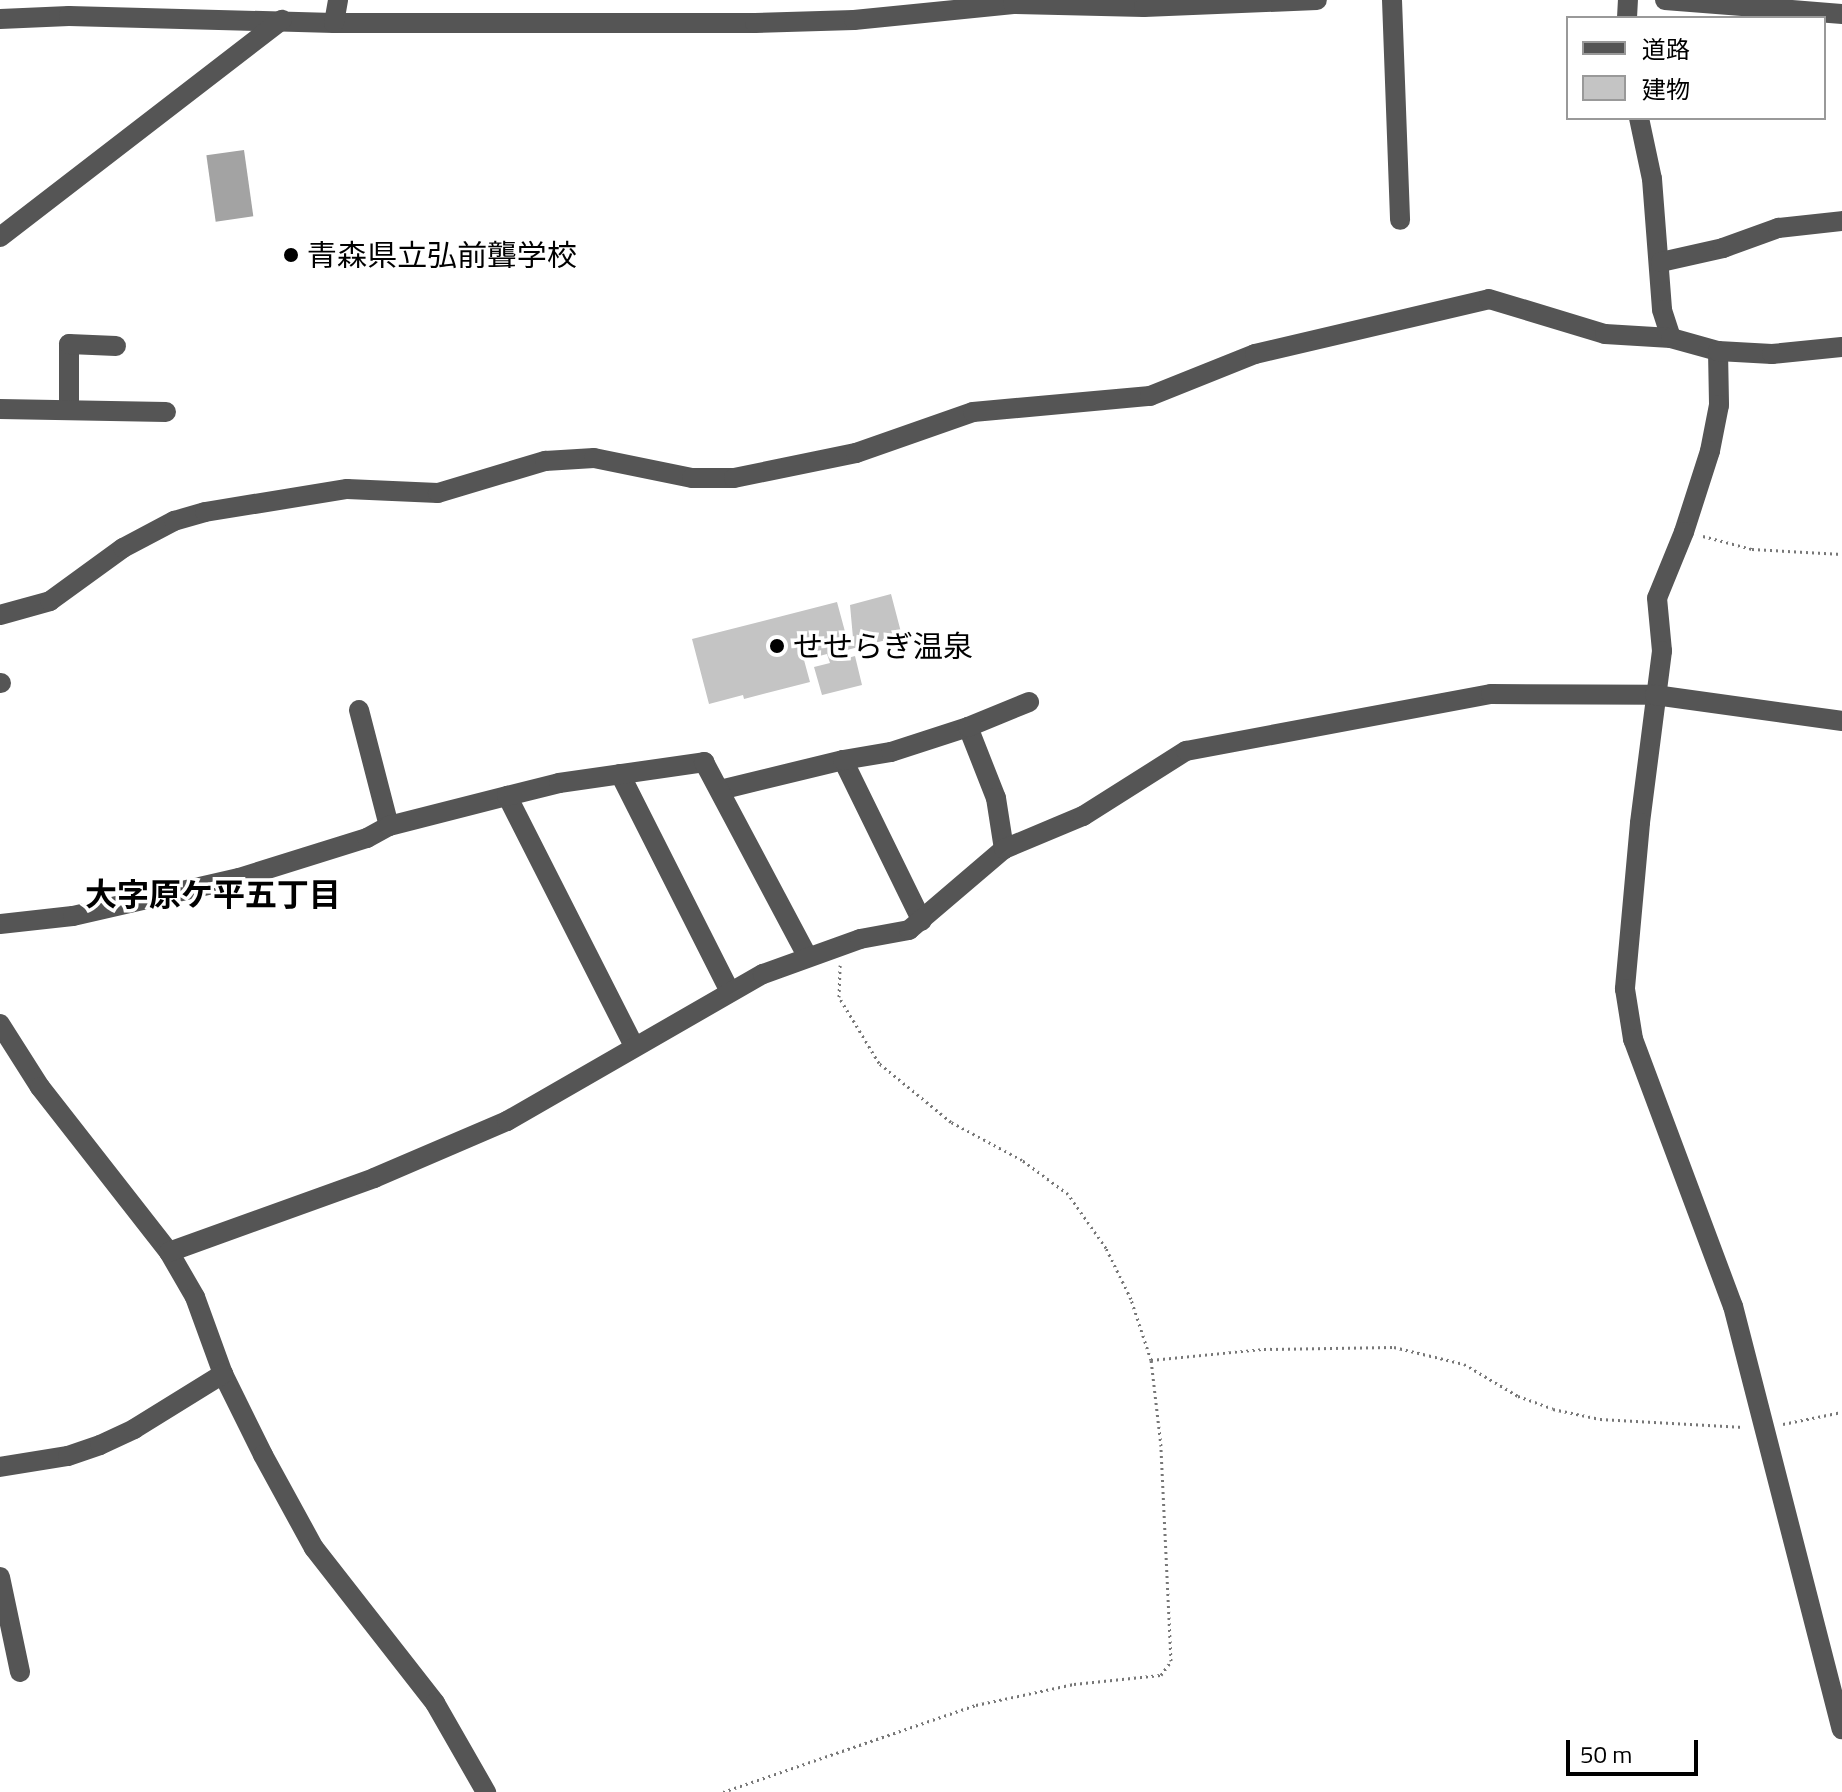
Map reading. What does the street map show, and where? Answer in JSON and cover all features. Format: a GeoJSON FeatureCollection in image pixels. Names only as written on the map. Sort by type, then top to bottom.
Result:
{"type":"FeatureCollection","features":[{"type":"Feature","properties":{"kind":"street"},"geometry":{"type":"LineString","coordinates":[[334,23],[338,0]]}},
{"type":"Feature","properties":{"kind":"street"},"geometry":{"type":"LineString","coordinates":[[0,19],[69,16],[334,23],[813,22],[1013,4],[1144,7],[1317,0]]}},
{"type":"Feature","properties":{"kind":"street"},"geometry":{"type":"LineString","coordinates":[[1392,0],[1400,220]]}},
{"type":"Feature","properties":{"kind":"street"},"geometry":{"type":"LineString","coordinates":[[1665,0],[1842,14]]}},
{"type":"Feature","properties":{"kind":"street"},"geometry":{"type":"LineString","coordinates":[[0,237],[282,20]]}},
{"type":"Feature","properties":{"kind":"street"},"geometry":{"type":"LineString","coordinates":[[1639,120],[1652,179],[1661,262],[1662,310],[1671,338]]}},
{"type":"Feature","properties":{"kind":"street"},"geometry":{"type":"LineString","coordinates":[[1661,262],[1723,248],[1778,228],[1842,221]]}},
{"type":"Feature","properties":{"kind":"street"},"geometry":{"type":"LineString","coordinates":[[0,615],[50,601],[123,548],[174,521],[205,512],[347,489],[438,493],[545,461],[594,458],[692,478],[734,478],[856,453],[973,412],[1150,396],[1255,354],[1489,299],[1605,334],[1671,338],[1718,351],[1772,354],[1842,347]]}},
{"type":"Feature","properties":{"kind":"street"},"geometry":{"type":"LineString","coordinates":[[69,408],[69,344],[116,346]]}},
{"type":"Feature","properties":{"kind":"street"},"geometry":{"type":"LineString","coordinates":[[1718,351],[1719,405],[1710,451],[1684,532],[1657,598],[1662,651],[1625,989],[1637,1052],[1733,1306],[1842,1729]]}},
{"type":"Feature","properties":{"kind":"street"},"geometry":{"type":"LineString","coordinates":[[0,409],[166,412]]}},
{"type":"Feature","properties":{"kind":"street"},"geometry":{"type":"LineString","coordinates":[[169,1252],[374,1178],[507,1121],[730,992],[807,956],[840,945],[891,935],[922,921],[1004,849],[1083,816],[1186,751],[1476,696],[1655,695],[1842,721]]}},
{"type":"Feature","properties":{"kind":"street"},"geometry":{"type":"LineString","coordinates":[[720,790],[843,760],[891,752],[968,727],[1029,702]]}},
{"type":"Feature","properties":{"kind":"street"},"geometry":{"type":"LineString","coordinates":[[359,710],[389,826]]}},
{"type":"Feature","properties":{"kind":"street"},"geometry":{"type":"LineString","coordinates":[[968,727],[996,798],[1004,849]]}},
{"type":"Feature","properties":{"kind":"street"},"geometry":{"type":"LineString","coordinates":[[843,760],[922,921]]}},
{"type":"Feature","properties":{"kind":"street"},"geometry":{"type":"LineString","coordinates":[[0,924],[73,916],[239,878],[367,838],[389,826],[559,783],[704,762],[807,956]]}},
{"type":"Feature","properties":{"kind":"street"},"geometry":{"type":"LineString","coordinates":[[620,774],[730,992]]}},
{"type":"Feature","properties":{"kind":"street"},"geometry":{"type":"LineString","coordinates":[[507,796],[634,1046]]}},
{"type":"Feature","properties":{"kind":"street"},"geometry":{"type":"LineString","coordinates":[[0,1024],[40,1087],[169,1252],[195,1297],[223,1374],[314,1548],[435,1703],[486,1792]]}},
{"type":"Feature","properties":{"kind":"street"},"geometry":{"type":"LineString","coordinates":[[0,1467],[68,1456],[100,1445],[134,1429],[223,1374]]}},
{"type":"Feature","properties":{"kind":"street"},"geometry":{"type":"LineString","coordinates":[[0,1577],[20,1672]]}},
{"type":"Feature","properties":{"kind":"path"},"geometry":{"type":"LineString","coordinates":[[1684,532],[1752,549],[1842,554]]}},
{"type":"Feature","properties":{"kind":"path"},"geometry":{"type":"LineString","coordinates":[[723,1792],[976,1705],[1074,1684],[1161,1675],[1168,1669],[1161,1446],[1151,1360],[1131,1299],[1106,1248],[1068,1194],[1022,1160],[951,1122],[879,1063],[839,997],[840,945]]}},
{"type":"Feature","properties":{"kind":"path"},"geometry":{"type":"LineString","coordinates":[[1151,1360],[1264,1349],[1394,1347],[1425,1352],[1464,1364],[1518,1396],[1553,1409],[1600,1419],[1763,1428],[1842,1412]]}},
{"type":"Feature","properties":{"kind":"shaded area"},"geometry":{"type":"Polygon","coordinates":[[[244,150],[253,216],[216,222],[206,155],[244,150]]]}},
{"type":"Feature","properties":{"kind":"building","name":"せせらぎ温泉"},"geometry":{"type":"Polygon","coordinates":[[[891,594],[902,636],[835,653],[837,661],[855,656],[862,685],[822,695],[814,667],[830,663],[827,654],[804,660],[810,682],[744,699],[743,695],[709,704],[692,639],[837,602],[847,639],[853,638],[850,605],[891,594]]]}},
{"type":"Feature","properties":{"kind":"place","name":"青森県立弘前聾学校"},"geometry":{"type":"Point","coordinates":[291,255]}},
{"type":"Feature","properties":{"kind":"place","name":"せせらぎ温泉"},"geometry":{"type":"Point","coordinates":[777,646]}},
{"type":"Feature","properties":{"kind":"district","name":"大字原ケ平五丁目"},"geometry":{"type":"Point","coordinates":[213,894]}}]}
